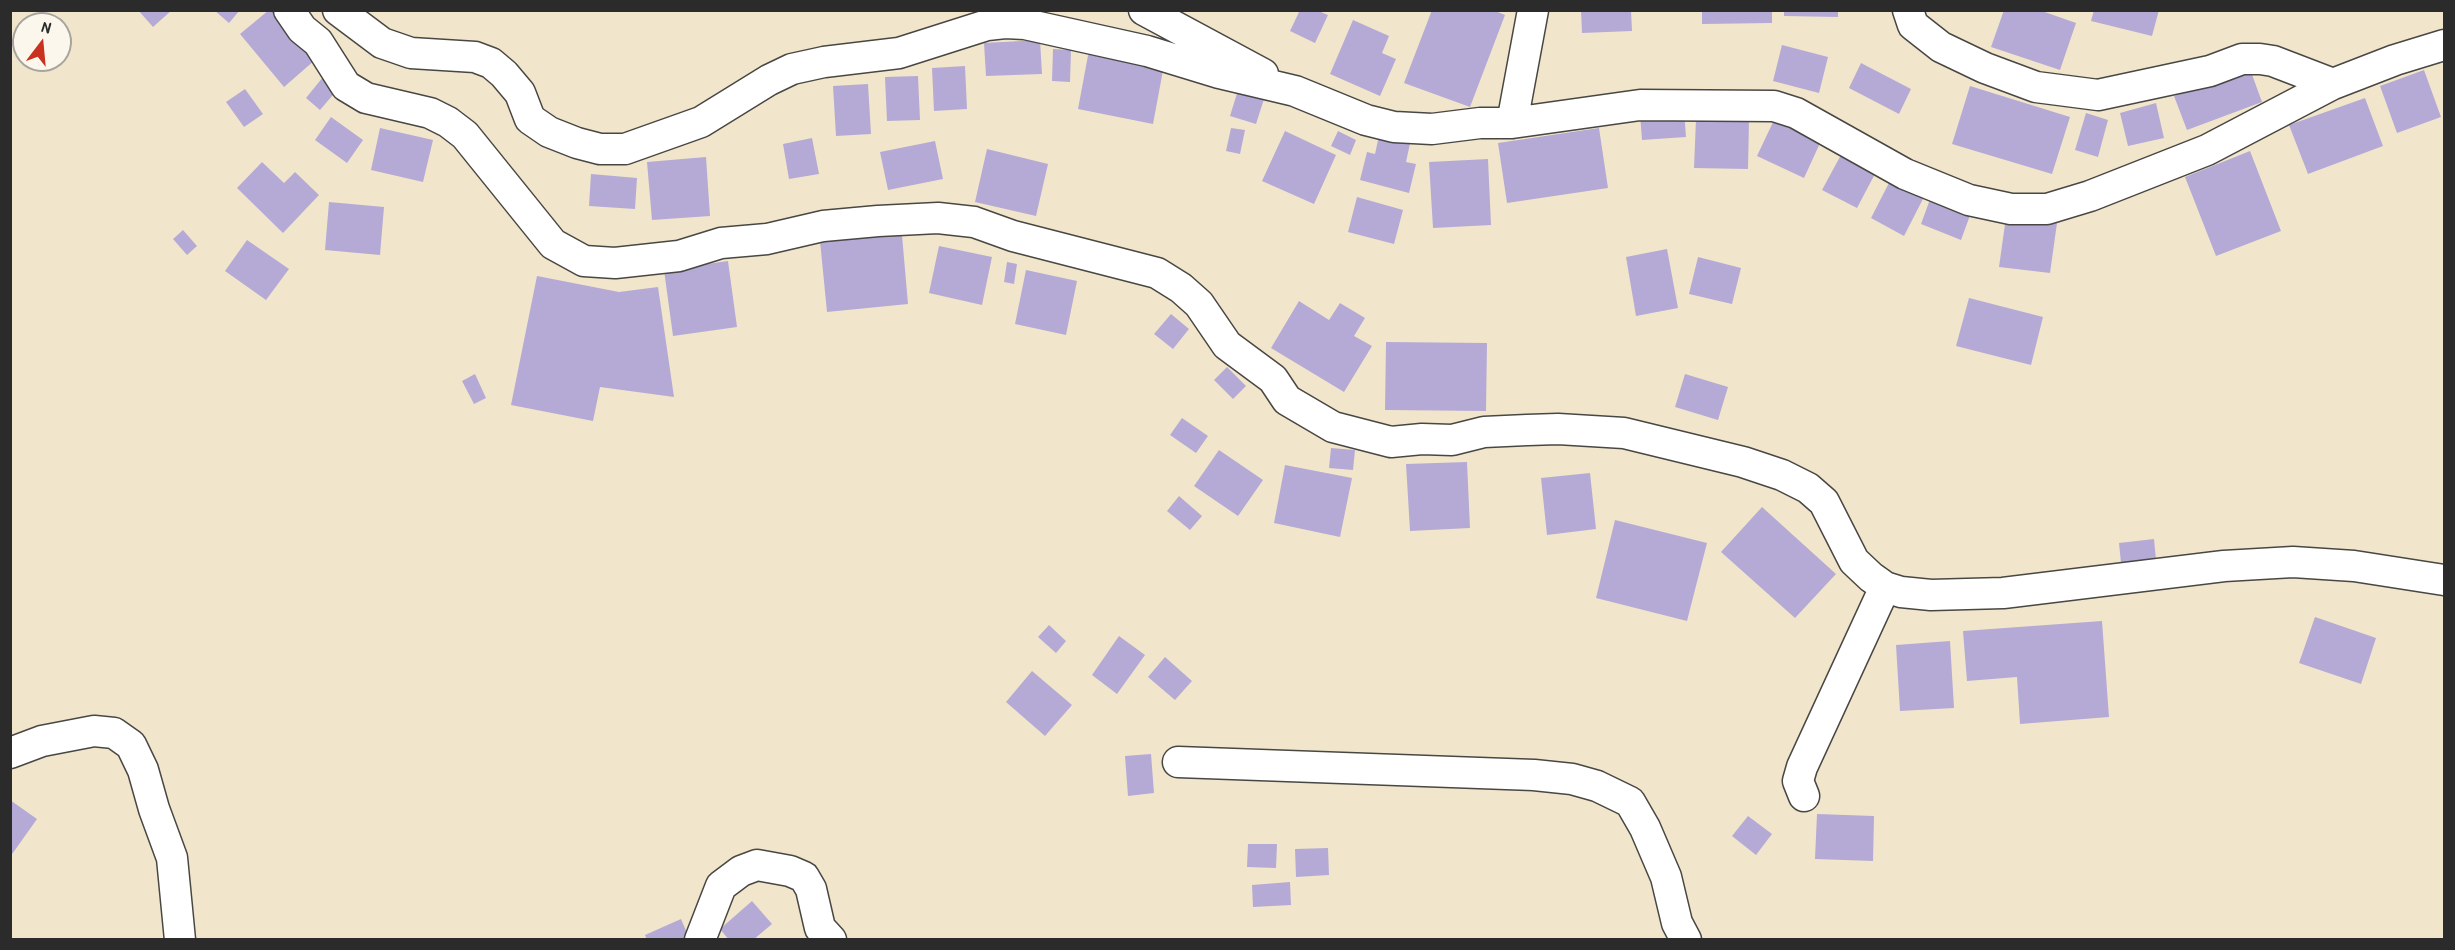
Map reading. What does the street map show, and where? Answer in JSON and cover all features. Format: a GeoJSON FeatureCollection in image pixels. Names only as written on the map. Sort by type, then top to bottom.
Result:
{"type":"FeatureCollection","features":[{"type":"Feature","properties":{"kind":"street"},"geometry":{"type":"LineString","coordinates":[[289,10],[302,29],[318,42],[346,86],[366,98],[430,113],[448,122],[465,135],[553,244],[584,261],[615,264],[679,256],[721,243],[767,239],[823,226],[938,218],[974,222],[1013,236],[1157,273],[1181,288],[1199,304],[1227,345],[1273,379],[1287,400],[1333,427],[1391,442],[1422,439],[1452,440],[1484,432],[1538,429],[1624,433],[1743,462],[1782,475],[1808,488],[1824,502],[1854,561],[1871,577],[1901,592],[1931,595],[2003,593],[2224,566],[2293,562],[2354,566],[2445,580]]}},
{"type":"Feature","properties":{"kind":"street"},"geometry":{"type":"LineString","coordinates":[[338,10],[382,43],[411,53],[475,57],[491,63],[520,93],[530,119],[549,132],[600,149],[625,149],[701,122],[769,80],[792,69],[824,62],[899,53],[987,25],[1005,23],[1025,24],[1147,51],[1219,73],[1295,91]]}},
{"type":"Feature","properties":{"kind":"street"},"geometry":{"type":"LineString","coordinates":[[1144,10],[1295,91],[1366,120],[1394,127],[1432,129],[1480,123],[1512,123],[1640,105],[1774,106],[1796,113],[1905,174],[1969,200],[2011,209],[2047,209],[2090,196],[2208,150],[2333,84],[2395,60],[2445,45]]}},
{"type":"Feature","properties":{"kind":"street"},"geometry":{"type":"LineString","coordinates":[[1512,123],[1533,10]]}},
{"type":"Feature","properties":{"kind":"street"},"geometry":{"type":"LineString","coordinates":[[1908,10],[1913,25],[1941,47],[1985,68],[2036,87],[2098,95],[2210,71],[2242,59],[2260,58],[2333,84]]}},
{"type":"Feature","properties":{"kind":"street"},"geometry":{"type":"LineString","coordinates":[[1804,796],[1798,781],[1802,767],[1885,586]]}},
{"type":"Feature","properties":{"kind":"street"},"geometry":{"type":"LineString","coordinates":[[10,753],[42,741],[94,731],[114,733],[131,745],[143,770],[172,858],[180,939]]}},
{"type":"Feature","properties":{"kind":"street"},"geometry":{"type":"LineString","coordinates":[[1178,762],[1534,775],[1572,779],[1597,786],[1630,802],[1645,828],[1666,877],[1677,923],[1686,939]]}},
{"type":"Feature","properties":{"kind":"street"},"geometry":{"type":"LineString","coordinates":[[700,939],[721,886],[741,871],[757,865],[790,871],[804,877],[811,889],[820,928],[831,939]]}},
{"type":"Feature","properties":{"kind":"building"},"geometry":{"type":"Polygon","coordinates":[[[138,10],[172,10],[153,27],[138,10]]]}},
{"type":"Feature","properties":{"kind":"building"},"geometry":{"type":"Polygon","coordinates":[[[214,10],[240,10],[229,23],[214,10]]]}},
{"type":"Feature","properties":{"kind":"building"},"geometry":{"type":"Polygon","coordinates":[[[269,10],[273,10],[315,60],[284,87],[240,34],[269,10]]]}},
{"type":"Feature","properties":{"kind":"building"},"geometry":{"type":"Polygon","coordinates":[[[1300,10],[1316,10],[1328,15],[1315,43],[1290,31],[1300,10]]]}},
{"type":"Feature","properties":{"kind":"building"},"geometry":{"type":"Polygon","coordinates":[[[1432,10],[1493,10],[1505,15],[1470,107],[1404,83],[1432,10]]]}},
{"type":"Feature","properties":{"kind":"building"},"geometry":{"type":"Polygon","coordinates":[[[1581,10],[1631,10],[1632,31],[1582,33],[1581,10]]]}},
{"type":"Feature","properties":{"kind":"building"},"geometry":{"type":"Polygon","coordinates":[[[1702,10],[1772,10],[1772,23],[1702,24],[1702,10]]]}},
{"type":"Feature","properties":{"kind":"building"},"geometry":{"type":"Polygon","coordinates":[[[1784,10],[1838,10],[1838,17],[1784,16],[1784,10]]]}},
{"type":"Feature","properties":{"kind":"building"},"geometry":{"type":"Polygon","coordinates":[[[2004,10],[2039,10],[2076,23],[2060,70],[1991,47],[2004,10]]]}},
{"type":"Feature","properties":{"kind":"building"},"geometry":{"type":"Polygon","coordinates":[[[2094,10],[2159,10],[2152,36],[2091,21],[2094,10]]]}},
{"type":"Feature","properties":{"kind":"building"},"geometry":{"type":"Polygon","coordinates":[[[1353,20],[1389,36],[1382,53],[1396,59],[1380,96],[1330,74],[1353,20]]]}},
{"type":"Feature","properties":{"kind":"building"},"geometry":{"type":"Polygon","coordinates":[[[1040,40],[1042,74],[986,76],[984,43],[1040,40]]]}},
{"type":"Feature","properties":{"kind":"building"},"geometry":{"type":"Polygon","coordinates":[[[1782,45],[1828,57],[1819,93],[1773,81],[1782,45]]]}},
{"type":"Feature","properties":{"kind":"building"},"geometry":{"type":"Polygon","coordinates":[[[1053,49],[1071,50],[1070,82],[1052,81],[1053,49]]]}},
{"type":"Feature","properties":{"kind":"building"},"geometry":{"type":"Polygon","coordinates":[[[1089,50],[1164,65],[1153,124],[1078,109],[1089,50]]]}},
{"type":"Feature","properties":{"kind":"building"},"geometry":{"type":"Polygon","coordinates":[[[1861,63],[1911,89],[1899,114],[1849,88],[1861,63]]]}},
{"type":"Feature","properties":{"kind":"building"},"geometry":{"type":"Polygon","coordinates":[[[965,66],[967,109],[934,111],[932,68],[965,66]]]}},
{"type":"Feature","properties":{"kind":"building"},"geometry":{"type":"Polygon","coordinates":[[[2250,69],[2262,102],[2187,130],[2174,96],[2250,69]]]}},
{"type":"Feature","properties":{"kind":"building"},"geometry":{"type":"Polygon","coordinates":[[[2424,70],[2441,117],[2397,133],[2380,86],[2424,70]]]}},
{"type":"Feature","properties":{"kind":"building"},"geometry":{"type":"Polygon","coordinates":[[[918,76],[920,120],[887,121],[885,77],[918,76]]]}},
{"type":"Feature","properties":{"kind":"building"},"geometry":{"type":"Polygon","coordinates":[[[323,77],[338,89],[320,110],[306,98],[323,77]]]}},
{"type":"Feature","properties":{"kind":"building"},"geometry":{"type":"Polygon","coordinates":[[[868,84],[871,134],[836,136],[833,86],[868,84]]]}},
{"type":"Feature","properties":{"kind":"building"},"geometry":{"type":"Polygon","coordinates":[[[1970,86],[2070,117],[2052,174],[1952,144],[1970,86]]]}},
{"type":"Feature","properties":{"kind":"building"},"geometry":{"type":"Polygon","coordinates":[[[245,89],[263,114],[244,127],[226,102],[245,89]]]}},
{"type":"Feature","properties":{"kind":"building"},"geometry":{"type":"Polygon","coordinates":[[[1238,90],[1264,99],[1256,124],[1230,116],[1238,90]]]}},
{"type":"Feature","properties":{"kind":"building"},"geometry":{"type":"Polygon","coordinates":[[[2365,98],[2383,146],[2308,174],[2289,125],[2365,98]]]}},
{"type":"Feature","properties":{"kind":"building"},"geometry":{"type":"Polygon","coordinates":[[[2156,103],[2164,138],[2128,146],[2120,113],[2156,103]]]}},
{"type":"Feature","properties":{"kind":"building"},"geometry":{"type":"Polygon","coordinates":[[[1684,110],[1686,137],[1642,140],[1640,114],[1684,110]]]}},
{"type":"Feature","properties":{"kind":"building"},"geometry":{"type":"Polygon","coordinates":[[[2086,113],[2108,120],[2098,157],[2075,150],[2086,113]]]}},
{"type":"Feature","properties":{"kind":"building"},"geometry":{"type":"Polygon","coordinates":[[[331,117],[363,140],[347,163],[315,140],[331,117]]]}},
{"type":"Feature","properties":{"kind":"building"},"geometry":{"type":"Polygon","coordinates":[[[1696,119],[1749,120],[1748,169],[1694,168],[1696,119]]]}},
{"type":"Feature","properties":{"kind":"building"},"geometry":{"type":"Polygon","coordinates":[[[1774,120],[1821,141],[1804,178],[1757,156],[1774,120]]]}},
{"type":"Feature","properties":{"kind":"building"},"geometry":{"type":"Polygon","coordinates":[[[380,128],[433,140],[423,182],[371,170],[380,128]]]}},
{"type":"Feature","properties":{"kind":"building"},"geometry":{"type":"Polygon","coordinates":[[[1231,128],[1245,130],[1240,154],[1226,151],[1231,128]]]}},
{"type":"Feature","properties":{"kind":"building"},"geometry":{"type":"Polygon","coordinates":[[[1599,128],[1608,188],[1507,203],[1498,143],[1599,128]]]}},
{"type":"Feature","properties":{"kind":"building"},"geometry":{"type":"Polygon","coordinates":[[[1285,131],[1336,155],[1314,204],[1262,181],[1285,131]]]}},
{"type":"Feature","properties":{"kind":"building"},"geometry":{"type":"Polygon","coordinates":[[[1338,131],[1356,140],[1350,155],[1331,146],[1338,131]]]}},
{"type":"Feature","properties":{"kind":"building"},"geometry":{"type":"Polygon","coordinates":[[[1380,131],[1411,139],[1406,162],[1416,164],[1409,193],[1360,180],[1367,152],[1375,154],[1380,131]]]}},
{"type":"Feature","properties":{"kind":"building"},"geometry":{"type":"Polygon","coordinates":[[[812,138],[819,174],[789,179],[783,144],[812,138]]]}},
{"type":"Feature","properties":{"kind":"building"},"geometry":{"type":"Polygon","coordinates":[[[935,141],[943,179],[888,190],[880,152],[935,141]]]}},
{"type":"Feature","properties":{"kind":"building"},"geometry":{"type":"Polygon","coordinates":[[[987,149],[1048,164],[1036,216],[975,202],[987,149]]]}},
{"type":"Feature","properties":{"kind":"building"},"geometry":{"type":"Polygon","coordinates":[[[2250,151],[2281,231],[2216,256],[2185,177],[2250,151]]]}},
{"type":"Feature","properties":{"kind":"building"},"geometry":{"type":"Polygon","coordinates":[[[1842,153],[1876,172],[1857,208],[1822,190],[1842,153]]]}},
{"type":"Feature","properties":{"kind":"building"},"geometry":{"type":"Polygon","coordinates":[[[706,157],[710,216],[652,220],[647,162],[706,157]]]}},
{"type":"Feature","properties":{"kind":"building"},"geometry":{"type":"Polygon","coordinates":[[[1488,159],[1491,225],[1433,228],[1429,162],[1488,159]]]}},
{"type":"Feature","properties":{"kind":"building"},"geometry":{"type":"Polygon","coordinates":[[[262,162],[284,183],[295,172],[319,195],[283,233],[237,188],[262,162]]]}},
{"type":"Feature","properties":{"kind":"building"},"geometry":{"type":"Polygon","coordinates":[[[591,174],[637,178],[635,209],[589,206],[591,174]]]}},
{"type":"Feature","properties":{"kind":"building"},"geometry":{"type":"Polygon","coordinates":[[[1892,177],[1925,195],[1904,236],[1871,218],[1892,177]]]}},
{"type":"Feature","properties":{"kind":"building"},"geometry":{"type":"Polygon","coordinates":[[[1932,194],[1972,210],[1961,240],[1921,224],[1932,194]]]}},
{"type":"Feature","properties":{"kind":"building"},"geometry":{"type":"Polygon","coordinates":[[[1357,197],[1403,210],[1394,244],[1348,232],[1357,197]]]}},
{"type":"Feature","properties":{"kind":"building"},"geometry":{"type":"Polygon","coordinates":[[[329,202],[384,207],[380,255],[325,250],[329,202]]]}},
{"type":"Feature","properties":{"kind":"building"},"geometry":{"type":"Polygon","coordinates":[[[2006,217],[2057,223],[2050,273],[1999,267],[2006,217]]]}},
{"type":"Feature","properties":{"kind":"building"},"geometry":{"type":"Polygon","coordinates":[[[183,230],[197,246],[187,255],[173,239],[183,230]]]}},
{"type":"Feature","properties":{"kind":"building"},"geometry":{"type":"Polygon","coordinates":[[[902,235],[908,304],[827,312],[820,241],[902,235]]]}},
{"type":"Feature","properties":{"kind":"building"},"geometry":{"type":"Polygon","coordinates":[[[247,240],[289,269],[266,300],[225,271],[247,240]]]}},
{"type":"Feature","properties":{"kind":"building"},"geometry":{"type":"Polygon","coordinates":[[[939,246],[992,257],[982,305],[929,293],[939,246]]]}},
{"type":"Feature","properties":{"kind":"building"},"geometry":{"type":"Polygon","coordinates":[[[1667,249],[1678,308],[1636,316],[1626,257],[1667,249]]]}},
{"type":"Feature","properties":{"kind":"building"},"geometry":{"type":"Polygon","coordinates":[[[1698,257],[1741,268],[1732,304],[1689,294],[1698,257]]]}},
{"type":"Feature","properties":{"kind":"building"},"geometry":{"type":"Polygon","coordinates":[[[728,261],[737,327],[673,336],[664,270],[728,261]]]}},
{"type":"Feature","properties":{"kind":"building"},"geometry":{"type":"Polygon","coordinates":[[[1007,262],[1017,264],[1014,284],[1004,282],[1007,262]]]}},
{"type":"Feature","properties":{"kind":"building"},"geometry":{"type":"Polygon","coordinates":[[[1026,270],[1077,281],[1066,335],[1015,324],[1026,270]]]}},
{"type":"Feature","properties":{"kind":"building"},"geometry":{"type":"Polygon","coordinates":[[[537,276],[619,292],[658,287],[674,397],[600,387],[593,421],[511,405],[537,276]]]}},
{"type":"Feature","properties":{"kind":"building"},"geometry":{"type":"Polygon","coordinates":[[[1969,298],[2043,317],[2031,365],[1956,346],[1969,298]]]}},
{"type":"Feature","properties":{"kind":"building"},"geometry":{"type":"Polygon","coordinates":[[[1299,301],[1329,320],[1340,303],[1365,318],[1354,336],[1372,346],[1344,392],[1271,348],[1299,301]]]}},
{"type":"Feature","properties":{"kind":"building"},"geometry":{"type":"Polygon","coordinates":[[[1171,314],[1189,329],[1173,349],[1154,334],[1171,314]]]}},
{"type":"Feature","properties":{"kind":"building"},"geometry":{"type":"Polygon","coordinates":[[[1386,342],[1487,343],[1486,411],[1385,410],[1386,342]]]}},
{"type":"Feature","properties":{"kind":"building"},"geometry":{"type":"Polygon","coordinates":[[[1227,367],[1246,386],[1233,399],[1214,380],[1227,367]]]}},
{"type":"Feature","properties":{"kind":"building"},"geometry":{"type":"Polygon","coordinates":[[[475,374],[486,398],[474,404],[462,381],[475,374]]]}},
{"type":"Feature","properties":{"kind":"building"},"geometry":{"type":"Polygon","coordinates":[[[1685,374],[1728,387],[1718,420],[1675,407],[1685,374]]]}},
{"type":"Feature","properties":{"kind":"building"},"geometry":{"type":"Polygon","coordinates":[[[1182,418],[1208,436],[1196,453],[1170,435],[1182,418]]]}},
{"type":"Feature","properties":{"kind":"building"},"geometry":{"type":"Polygon","coordinates":[[[1331,448],[1355,450],[1353,470],[1329,468],[1331,448]]]}},
{"type":"Feature","properties":{"kind":"building"},"geometry":{"type":"Polygon","coordinates":[[[1219,450],[1263,480],[1238,516],[1194,486],[1219,450]]]}},
{"type":"Feature","properties":{"kind":"building"},"geometry":{"type":"Polygon","coordinates":[[[1467,462],[1470,528],[1410,531],[1406,464],[1467,462]]]}},
{"type":"Feature","properties":{"kind":"building"},"geometry":{"type":"Polygon","coordinates":[[[1285,465],[1352,478],[1340,537],[1274,523],[1285,465]]]}},
{"type":"Feature","properties":{"kind":"building"},"geometry":{"type":"Polygon","coordinates":[[[1590,473],[1596,529],[1547,535],[1541,478],[1590,473]]]}},
{"type":"Feature","properties":{"kind":"building"},"geometry":{"type":"Polygon","coordinates":[[[1179,496],[1202,516],[1190,530],[1167,511],[1179,496]]]}},
{"type":"Feature","properties":{"kind":"building"},"geometry":{"type":"Polygon","coordinates":[[[1762,507],[1836,574],[1795,618],[1721,552],[1762,507]]]}},
{"type":"Feature","properties":{"kind":"building"},"geometry":{"type":"Polygon","coordinates":[[[1615,520],[1707,543],[1687,621],[1596,598],[1615,520]]]}},
{"type":"Feature","properties":{"kind":"building"},"geometry":{"type":"Polygon","coordinates":[[[2154,539],[2156,560],[2121,563],[2119,543],[2154,539]]]}},
{"type":"Feature","properties":{"kind":"building"},"geometry":{"type":"Polygon","coordinates":[[[2315,617],[2376,638],[2361,684],[2299,663],[2315,617]]]}},
{"type":"Feature","properties":{"kind":"building"},"geometry":{"type":"Polygon","coordinates":[[[2102,621],[2109,717],[2020,724],[2017,677],[1967,681],[1963,631],[2102,621]]]}},
{"type":"Feature","properties":{"kind":"building"},"geometry":{"type":"Polygon","coordinates":[[[1049,625],[1066,641],[1056,653],[1038,637],[1049,625]]]}},
{"type":"Feature","properties":{"kind":"building"},"geometry":{"type":"Polygon","coordinates":[[[1119,636],[1145,655],[1117,694],[1092,675],[1119,636]]]}},
{"type":"Feature","properties":{"kind":"building"},"geometry":{"type":"Polygon","coordinates":[[[1950,641],[1954,708],[1900,711],[1896,645],[1950,641]]]}},
{"type":"Feature","properties":{"kind":"building"},"geometry":{"type":"Polygon","coordinates":[[[1165,657],[1192,681],[1175,700],[1148,677],[1165,657]]]}},
{"type":"Feature","properties":{"kind":"building"},"geometry":{"type":"Polygon","coordinates":[[[1032,671],[1072,705],[1045,736],[1006,702],[1032,671]]]}},
{"type":"Feature","properties":{"kind":"building"},"geometry":{"type":"Polygon","coordinates":[[[1151,754],[1154,793],[1128,796],[1125,756],[1151,754]]]}},
{"type":"Feature","properties":{"kind":"building"},"geometry":{"type":"Polygon","coordinates":[[[10,800],[37,819],[10,857],[10,800]]]}},
{"type":"Feature","properties":{"kind":"building"},"geometry":{"type":"Polygon","coordinates":[[[1817,814],[1874,816],[1873,861],[1815,859],[1817,814]]]}},
{"type":"Feature","properties":{"kind":"building"},"geometry":{"type":"Polygon","coordinates":[[[1748,816],[1772,834],[1756,855],[1732,836],[1748,816]]]}},
{"type":"Feature","properties":{"kind":"building"},"geometry":{"type":"Polygon","coordinates":[[[1248,844],[1277,844],[1276,868],[1247,867],[1248,844]]]}},
{"type":"Feature","properties":{"kind":"building"},"geometry":{"type":"Polygon","coordinates":[[[1328,848],[1329,875],[1296,877],[1295,849],[1328,848]]]}},
{"type":"Feature","properties":{"kind":"building"},"geometry":{"type":"Polygon","coordinates":[[[1290,882],[1291,905],[1253,907],[1252,885],[1290,882]]]}},
{"type":"Feature","properties":{"kind":"building"},"geometry":{"type":"Polygon","coordinates":[[[752,901],[772,924],[753,940],[729,940],[720,929],[752,901]]]}},
{"type":"Feature","properties":{"kind":"building"},"geometry":{"type":"Polygon","coordinates":[[[681,919],[690,940],[647,940],[645,935],[681,919]]]}}]}
